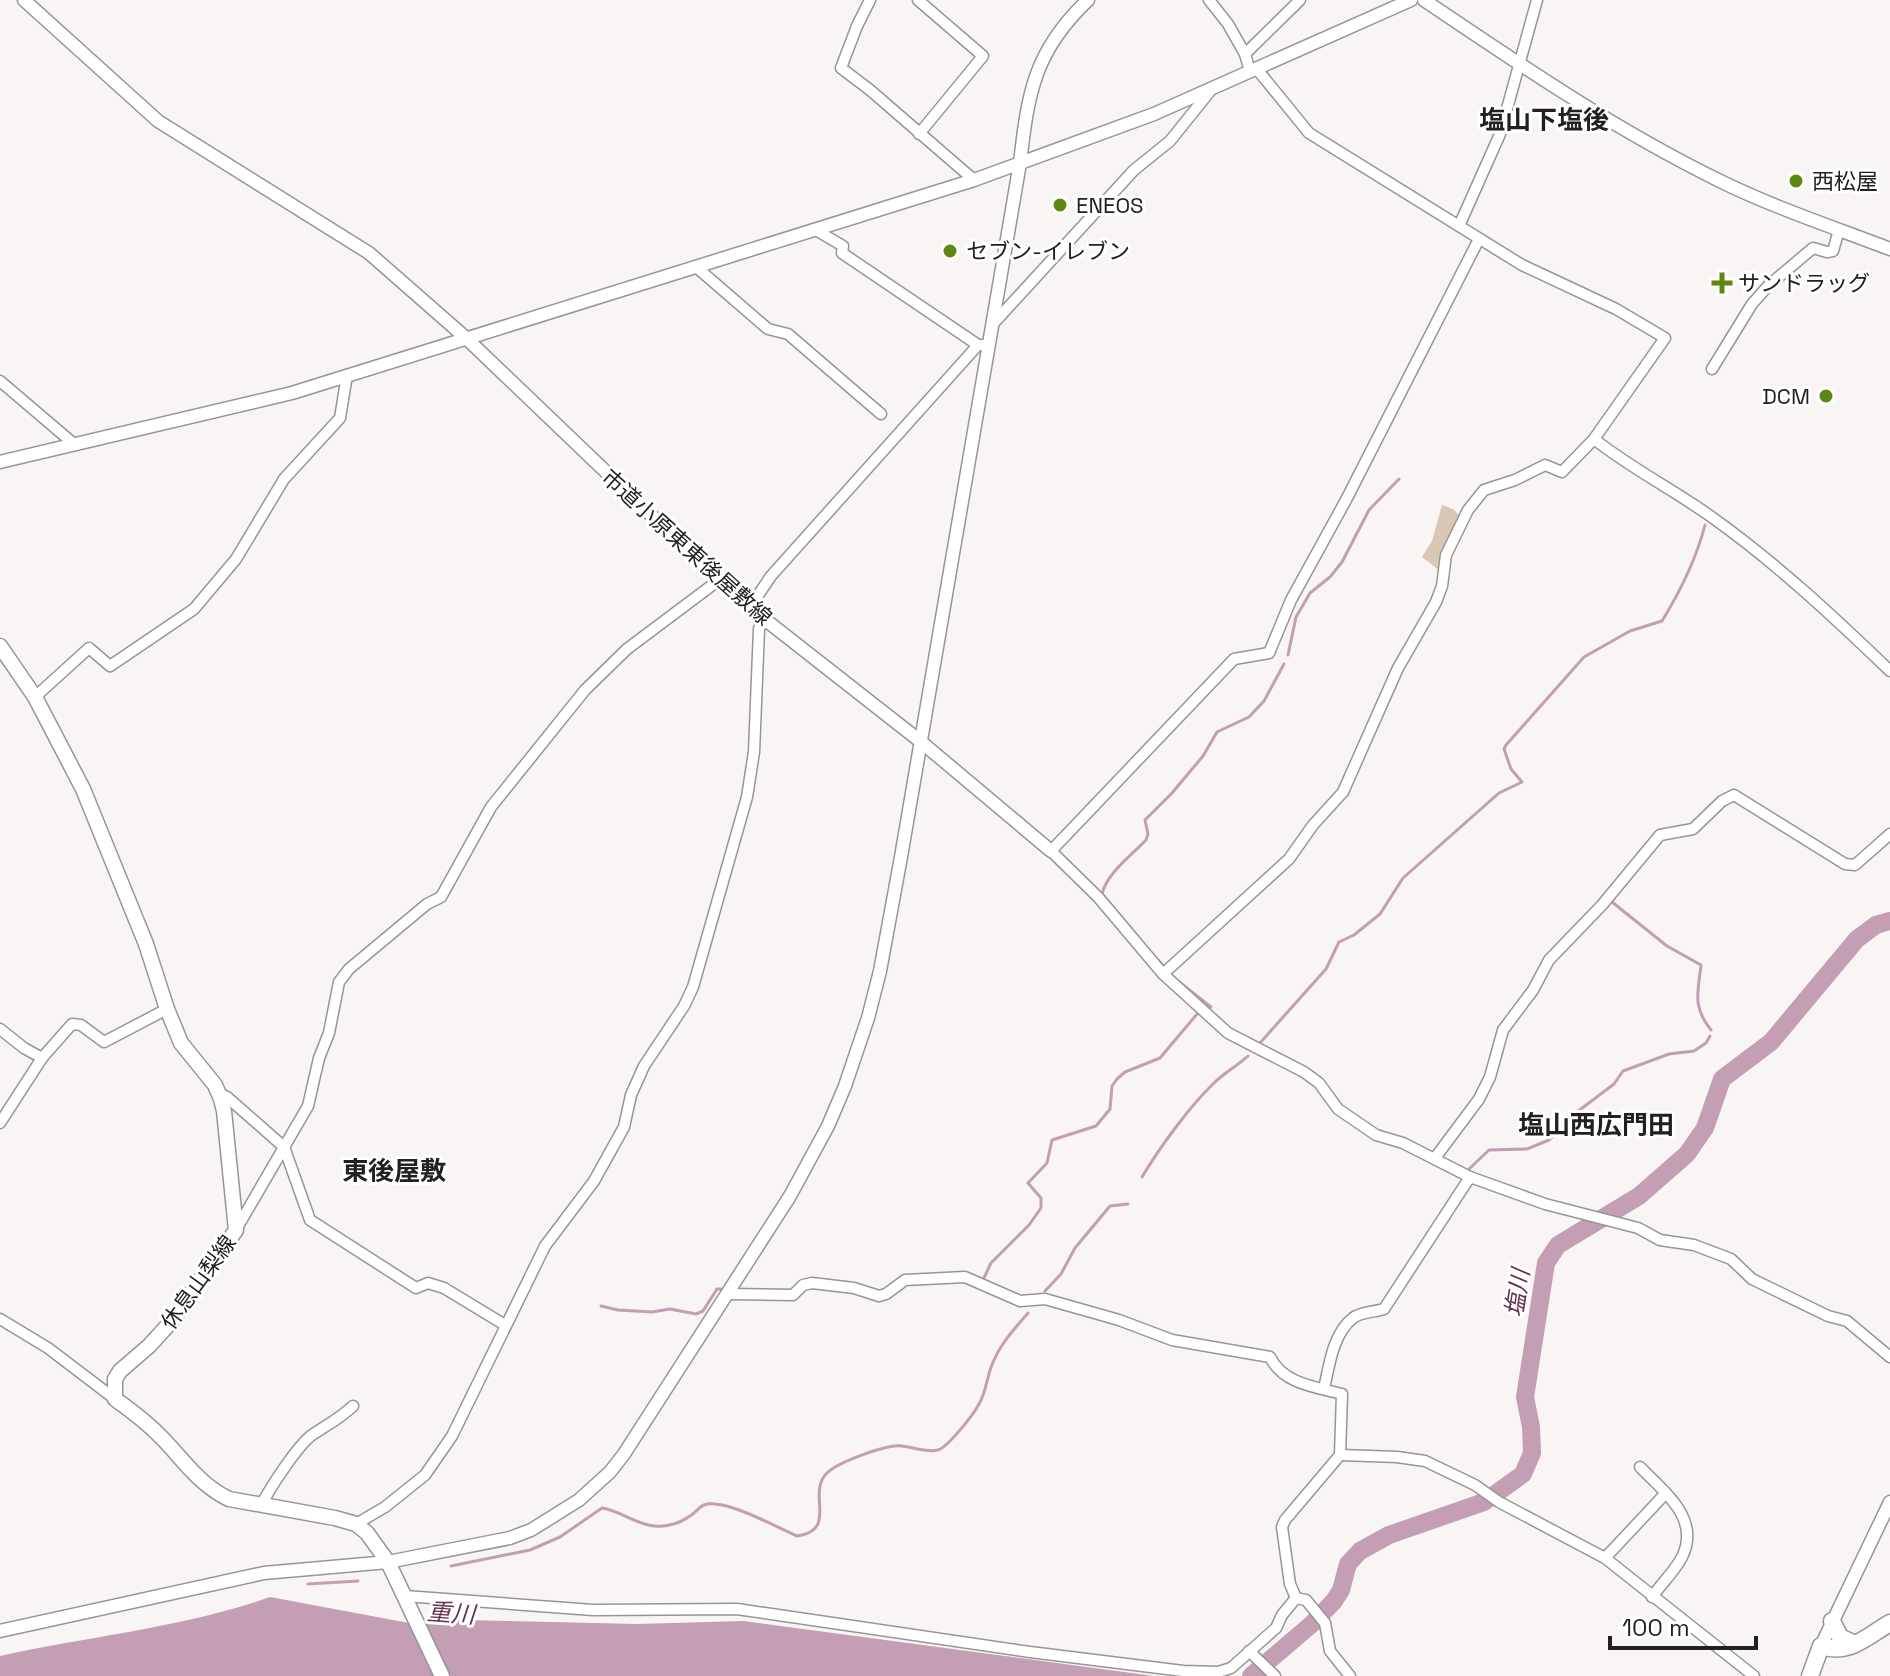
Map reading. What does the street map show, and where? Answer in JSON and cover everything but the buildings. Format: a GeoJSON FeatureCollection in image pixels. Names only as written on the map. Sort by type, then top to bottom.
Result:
{"type":"FeatureCollection","features":[{"type":"Feature","properties":{"kind":"main road","name":"休息山梨線"},"geometry":{"type":"LineString","coordinates":[[0,646],[35,697],[83,789],[146,944],[167,1009],[187,1054],[209,1078],[224,1111],[236,1230],[170,1323],[120,1371],[115,1379],[115,1399]]}},
{"type":"Feature","properties":{"kind":"main road"},"geometry":{"type":"LineString","coordinates":[[115,1399],[162,1437],[200,1481],[213,1491],[229,1499],[356,1524],[375,1542],[388,1562],[442,1676]]}},
{"type":"Feature","properties":{"kind":"main road"},"geometry":{"type":"LineString","coordinates":[[1832,1621],[1840,1637],[1855,1644]]}},
{"type":"Feature","properties":{"kind":"main road"},"geometry":{"type":"LineString","coordinates":[[1810,1675],[1821,1646],[1837,1651],[1890,1623]]}},
{"type":"Feature","properties":{"kind":"street","name":"市道小原東東後屋敷線"},"geometry":{"type":"LineString","coordinates":[[24,0],[158,121],[369,253],[466,338],[719,580],[1051,851]]}},
{"type":"Feature","properties":{"kind":"street"},"geometry":{"type":"LineString","coordinates":[[870,0],[841,68],[974,180]]}},
{"type":"Feature","properties":{"kind":"street"},"geometry":{"type":"LineString","coordinates":[[918,0],[983,56],[919,134]]}},
{"type":"Feature","properties":{"kind":"street"},"geometry":{"type":"LineString","coordinates":[[0,1631],[264,1573],[388,1562],[510,1538],[531,1530],[579,1500],[610,1472],[624,1454],[802,1177],[828,1126],[858,1052],[880,971],[983,345],[992,325],[1020,163],[1027,102],[1044,56],[1088,0]]}},
{"type":"Feature","properties":{"kind":"street"},"geometry":{"type":"LineString","coordinates":[[1166,971],[1289,859],[1313,825],[1343,792],[1398,668],[1436,602],[1442,586],[1446,555],[1468,510],[1484,490],[1545,465],[1562,472],[1594,439],[1665,338],[1616,309],[1522,265],[1309,133],[1253,70],[1228,24],[1209,0]]}},
{"type":"Feature","properties":{"kind":"street"},"geometry":{"type":"LineString","coordinates":[[1245,54],[1300,0]]}},
{"type":"Feature","properties":{"kind":"street"},"geometry":{"type":"LineString","coordinates":[[0,462],[292,393],[974,180],[1109,132],[1411,0]]}},
{"type":"Feature","properties":{"kind":"street"},"geometry":{"type":"LineString","coordinates":[[1424,0],[1580,104],[1667,154],[1747,194],[1890,249]]}},
{"type":"Feature","properties":{"kind":"street"},"geometry":{"type":"LineString","coordinates":[[1459,226],[1500,134],[1537,0]]}},
{"type":"Feature","properties":{"kind":"street"},"geometry":{"type":"LineString","coordinates":[[992,325],[1134,170],[1170,141],[1212,87]]}},
{"type":"Feature","properties":{"kind":"street"},"geometry":{"type":"LineString","coordinates":[[814,229],[843,246],[842,253],[983,345]]}},
{"type":"Feature","properties":{"kind":"street"},"geometry":{"type":"LineString","coordinates":[[1712,369],[1730,336],[1768,286],[1813,248],[1833,251],[1839,230]]}},
{"type":"Feature","properties":{"kind":"street"},"geometry":{"type":"LineString","coordinates":[[1479,239],[1346,500],[1291,600],[1269,653],[1234,659],[1051,851],[1228,1033],[1304,1072],[1319,1083],[1338,1109],[1376,1135],[1403,1143],[1470,1177],[1545,1204],[1638,1228],[1660,1240],[1694,1245],[1731,1259],[1752,1279],[1828,1316],[1847,1321],[1890,1357]]}},
{"type":"Feature","properties":{"kind":"street"},"geometry":{"type":"LineString","coordinates":[[695,266],[768,329],[788,334],[881,414]]}},
{"type":"Feature","properties":{"kind":"street"},"geometry":{"type":"LineString","coordinates":[[750,607],[771,576],[983,345]]}},
{"type":"Feature","properties":{"kind":"street"},"geometry":{"type":"LineString","coordinates":[[35,697],[89,648],[110,666],[194,609],[236,559],[284,479],[340,418],[347,375]]}},
{"type":"Feature","properties":{"kind":"street"},"geometry":{"type":"LineString","coordinates":[[0,381],[74,444]]}},
{"type":"Feature","properties":{"kind":"street"},"geometry":{"type":"LineString","coordinates":[[1594,439],[1651,480],[1712,517],[1797,584],[1890,671]]}},
{"type":"Feature","properties":{"kind":"street"},"geometry":{"type":"LineString","coordinates":[[236,1230],[308,1106],[319,1058],[329,1033],[339,982],[349,969],[427,904],[441,897],[491,807],[585,690],[627,649],[680,606],[694,600],[719,580]]}},
{"type":"Feature","properties":{"kind":"street"},"geometry":{"type":"LineString","coordinates":[[356,1524],[385,1507],[425,1475],[452,1436],[545,1246],[594,1181],[624,1127],[631,1095],[644,1066],[693,987],[747,797],[754,752],[759,629],[763,618]]}},
{"type":"Feature","properties":{"kind":"street"},"geometry":{"type":"LineString","coordinates":[[1435,1158],[1479,1099],[1490,1077],[1503,1030],[1533,990],[1549,960],[1602,905],[1660,835],[1693,829],[1722,801],[1734,795],[1845,864],[1855,865],[1890,834]]}},
{"type":"Feature","properties":{"kind":"street"},"geometry":{"type":"LineString","coordinates":[[0,1123],[42,1058],[72,1024],[81,1025],[104,1042],[167,1009]]}},
{"type":"Feature","properties":{"kind":"street"},"geometry":{"type":"LineString","coordinates":[[0,1029],[42,1058]]}},
{"type":"Feature","properties":{"kind":"street"},"geometry":{"type":"LineString","coordinates":[[218,1093],[227,1097],[284,1147],[310,1220],[416,1288],[428,1283],[444,1288],[505,1325]]}},
{"type":"Feature","properties":{"kind":"street"},"geometry":{"type":"LineString","coordinates":[[1324,1389],[1331,1354],[1343,1330],[1354,1316],[1384,1309],[1470,1177]]}},
{"type":"Feature","properties":{"kind":"street"},"geometry":{"type":"LineString","coordinates":[[728,1294],[793,1295],[803,1285],[812,1283],[854,1288],[879,1296],[905,1280],[965,1277],[1020,1301],[1045,1299],[1119,1320],[1172,1340],[1270,1357],[1276,1369],[1299,1383],[1342,1394],[1340,1455],[1282,1527],[1290,1584],[1325,1623],[1330,1651],[1350,1676]]}},
{"type":"Feature","properties":{"kind":"street"},"geometry":{"type":"LineString","coordinates":[[0,1319],[48,1348],[115,1399]]}},
{"type":"Feature","properties":{"kind":"street"},"geometry":{"type":"LineString","coordinates":[[261,1506],[268,1491],[309,1436],[335,1422],[353,1406]]}},
{"type":"Feature","properties":{"kind":"street"},"geometry":{"type":"LineString","coordinates":[[1340,1455],[1425,1461],[1475,1485],[1499,1502],[1605,1558],[1754,1676]]}},
{"type":"Feature","properties":{"kind":"street"},"geometry":{"type":"LineString","coordinates":[[1640,1467],[1685,1516],[1688,1540],[1682,1558],[1652,1597]]}},
{"type":"Feature","properties":{"kind":"street"},"geometry":{"type":"LineString","coordinates":[[1605,1558],[1665,1494]]}},
{"type":"Feature","properties":{"kind":"street"},"geometry":{"type":"LineString","coordinates":[[1821,1646],[1890,1502]]}},
{"type":"Feature","properties":{"kind":"street"},"geometry":{"type":"LineString","coordinates":[[406,1599],[593,1610],[737,1609],[1183,1671],[1218,1672],[1231,1668],[1276,1628],[1282,1615],[1301,1599]]}},
{"type":"Feature","properties":{"kind":"street"},"geometry":{"type":"LineString","coordinates":[[1249,1651],[1271,1674]]}},
{"type":"Feature","properties":{"kind":"shaded area"},"geometry":{"type":"Polygon","coordinates":[[[1442,505],[1453,509],[1461,517],[1439,570],[1422,557],[1432,541],[1442,505]]]}},
{"type":"Feature","properties":{"kind":"shaded area"},"geometry":{"type":"Polygon","coordinates":[[[270,1597],[409,1623],[463,1620],[637,1624],[744,1621],[1154,1676],[0,1676],[0,1656],[170,1624],[270,1597]]]}},
{"type":"Feature","properties":{"kind":"waterway"},"geometry":{"type":"LineString","coordinates":[[1288,655],[1296,617],[1310,593],[1330,577],[1342,562],[1369,510],[1399,479]]}},
{"type":"Feature","properties":{"kind":"waterway"},"geometry":{"type":"LineString","coordinates":[[1259,1044],[1326,969],[1339,942],[1354,935],[1380,914],[1403,878],[1499,793],[1522,782],[1511,769],[1504,749],[1584,657],[1630,631],[1662,621],[1687,574],[1705,525]]}},
{"type":"Feature","properties":{"kind":"waterway"},"geometry":{"type":"LineString","coordinates":[[1134,932],[1102,894],[1105,886],[1114,872],[1146,840],[1145,820],[1203,756],[1217,732],[1249,717],[1264,701],[1284,664]]}},
{"type":"Feature","properties":{"kind":"waterway"},"geometry":{"type":"LineString","coordinates":[[1612,902],[1667,946],[1701,965],[1699,1006],[1711,1030]]}},
{"type":"Feature","properties":{"kind":"waterway","name":"塩川"},"geometry":{"type":"LineString","coordinates":[[1251,1676],[1334,1601],[1341,1590],[1348,1564],[1360,1551],[1389,1535],[1484,1502],[1523,1474],[1532,1453],[1525,1397],[1546,1263],[1558,1245],[1639,1196],[1687,1154],[1705,1128],[1722,1079],[1771,1042],[1857,939],[1876,925],[1890,921]]}},
{"type":"Feature","properties":{"kind":"waterway"},"geometry":{"type":"LineString","coordinates":[[1157,959],[1174,978],[1211,1007]]}},
{"type":"Feature","properties":{"kind":"waterway"},"geometry":{"type":"LineString","coordinates":[[983,1280],[991,1263],[1029,1225],[1041,1208],[1041,1198],[1028,1183],[1047,1163],[1052,1140],[1096,1126],[1110,1109],[1112,1086],[1117,1079],[1125,1072],[1160,1058],[1197,1014]]}},
{"type":"Feature","properties":{"kind":"waterway"},"geometry":{"type":"LineString","coordinates":[[1469,1169],[1489,1150],[1527,1149],[1549,1140],[1569,1118],[1614,1084],[1623,1071],[1669,1054],[1694,1051],[1710,1036]]}},
{"type":"Feature","properties":{"kind":"waterway"},"geometry":{"type":"LineString","coordinates":[[1142,1177],[1195,1104],[1218,1079],[1248,1056]]}},
{"type":"Feature","properties":{"kind":"waterway"},"geometry":{"type":"LineString","coordinates":[[1045,1291],[1110,1206],[1128,1204]]}},
{"type":"Feature","properties":{"kind":"waterway"},"geometry":{"type":"LineString","coordinates":[[601,1306],[652,1312],[670,1309],[696,1314],[703,1311],[717,1289],[721,1289]]}},
{"type":"Feature","properties":{"kind":"waterway"},"geometry":{"type":"LineString","coordinates":[[451,1566],[530,1550],[560,1537],[602,1508],[648,1525],[660,1526],[678,1523],[702,1506],[724,1505],[797,1536],[809,1532],[819,1519],[821,1481],[833,1469],[886,1448],[902,1446],[934,1451],[948,1443],[976,1409],[998,1352],[1028,1313]]}},
{"type":"Feature","properties":{"kind":"waterway"},"geometry":{"type":"LineString","coordinates":[[308,1584],[358,1581]]}},
{"type":"Feature","properties":{"kind":"place","name":"西松屋"},"geometry":{"type":"Point","coordinates":[1796,181]}},
{"type":"Feature","properties":{"kind":"place","name":"ENEOS"},"geometry":{"type":"Point","coordinates":[1060,205]}},
{"type":"Feature","properties":{"kind":"place","name":"セブン-イレブン"},"geometry":{"type":"Point","coordinates":[950,251]}},
{"type":"Feature","properties":{"kind":"place","name":"サンドラッグ"},"geometry":{"type":"Point","coordinates":[1722,283]}},
{"type":"Feature","properties":{"kind":"place","name":"DCM"},"geometry":{"type":"Point","coordinates":[1826,396]}},
{"type":"Feature","properties":{"kind":"district","name":"塩山下塩後"},"geometry":{"type":"Point","coordinates":[1544,120]}},
{"type":"Feature","properties":{"kind":"district","name":"塩山西広門田"},"geometry":{"type":"Point","coordinates":[1596,1125]}},
{"type":"Feature","properties":{"kind":"district","name":"東後屋敷"},"geometry":{"type":"Point","coordinates":[394,1171]}},
{"type":"Feature","properties":{"kind":"water label","name":"重川"},"geometry":{"type":"Point","coordinates":[451,1613]}}]}
